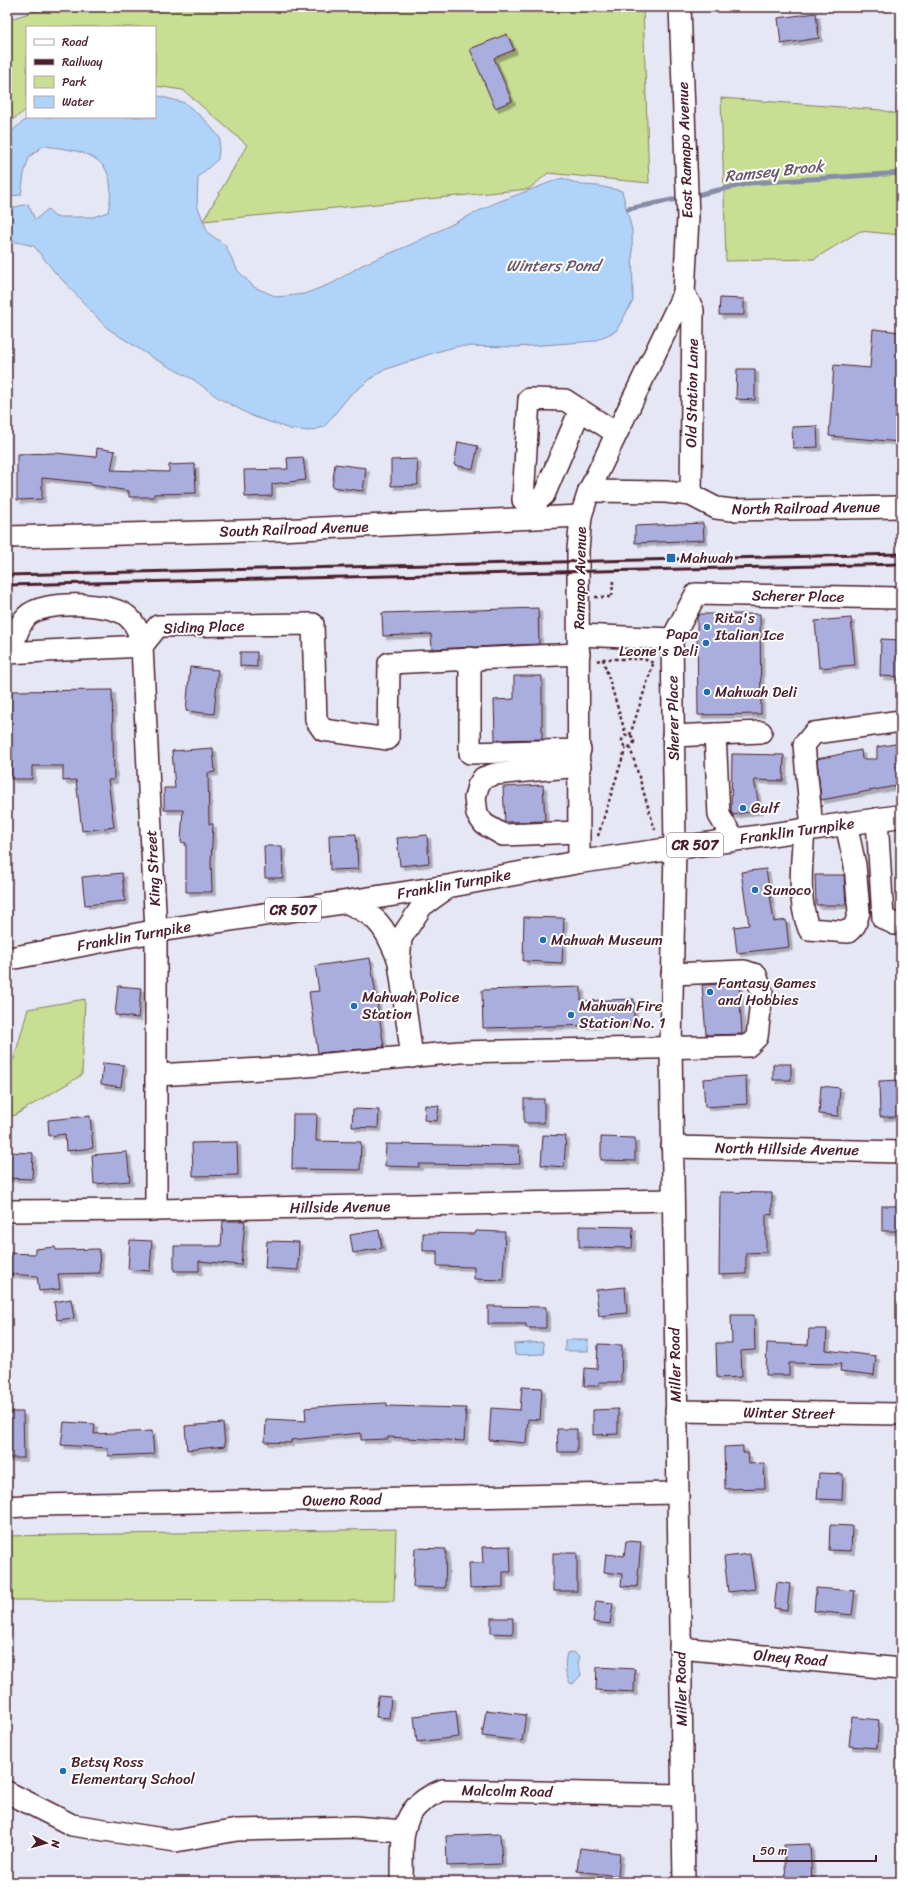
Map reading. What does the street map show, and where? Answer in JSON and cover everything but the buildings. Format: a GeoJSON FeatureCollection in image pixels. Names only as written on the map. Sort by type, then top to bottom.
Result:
{"type":"FeatureCollection","features":[{"type":"Feature","properties":{"kind":"main road","name":"Franklin Turnpike"},"geometry":{"type":"LineString","coordinates":[[7,959],[156,931],[450,886],[579,862],[901,816]]}},
{"type":"Feature","properties":{"kind":"street","name":"East Ramapo Avenue"},"geometry":{"type":"LineString","coordinates":[[680,7],[688,218],[684,293]]}},
{"type":"Feature","properties":{"kind":"street","name":"Ramapo Avenue"},"geometry":{"type":"LineString","coordinates":[[579,862],[588,838],[580,758],[584,650],[578,550],[581,516],[589,491],[684,293]]}},
{"type":"Feature","properties":{"kind":"street","name":"Old Station Lane"},"geometry":{"type":"LineString","coordinates":[[684,293],[693,310],[691,495]]}},
{"type":"Feature","properties":{"kind":"street"},"geometry":{"type":"LineString","coordinates":[[522,509],[529,399],[565,400],[616,434]]}},
{"type":"Feature","properties":{"kind":"street"},"geometry":{"type":"LineString","coordinates":[[522,509],[544,495],[580,410]]}},
{"type":"Feature","properties":{"kind":"street"},"geometry":{"type":"LineString","coordinates":[[589,491],[666,492],[691,495]]}},
{"type":"Feature","properties":{"kind":"street","name":"North Railroad Avenue"},"geometry":{"type":"LineString","coordinates":[[691,495],[716,508],[732,510],[901,507]]}},
{"type":"Feature","properties":{"kind":"street","name":"South Railroad Avenue"},"geometry":{"type":"LineString","coordinates":[[7,537],[278,530],[522,509],[581,516]]}},
{"type":"Feature","properties":{"kind":"street","name":"Scherer Place"},"geometry":{"type":"LineString","coordinates":[[696,594],[899,598]]}},
{"type":"Feature","properties":{"kind":"street","name":"Sherer Place"},"geometry":{"type":"LineString","coordinates":[[674,848],[672,639],[696,594]]}},
{"type":"Feature","properties":{"kind":"street","name":"King Street"},"geometry":{"type":"LineString","coordinates":[[9,653],[19,628],[27,616],[38,609],[54,606],[97,606],[119,611],[128,616],[138,628],[142,646],[156,931],[156,1210]]}},
{"type":"Feature","properties":{"kind":"street","name":"Siding Place"},"geometry":{"type":"LineString","coordinates":[[142,646],[158,626],[313,624],[316,720],[323,730],[388,739],[389,662],[470,658]]}},
{"type":"Feature","properties":{"kind":"street"},"geometry":{"type":"LineString","coordinates":[[580,758],[470,752],[470,658],[584,650],[672,639]]}},
{"type":"Feature","properties":{"kind":"street"},"geometry":{"type":"LineString","coordinates":[[9,653],[142,646]]}},
{"type":"Feature","properties":{"kind":"street"},"geometry":{"type":"LineString","coordinates":[[846,824],[855,865],[859,912],[855,925],[848,932],[809,929],[803,916],[802,866],[808,829],[804,744],[814,733],[901,721]]}},
{"type":"Feature","properties":{"kind":"street"},"geometry":{"type":"LineString","coordinates":[[674,736],[761,732]]}},
{"type":"Feature","properties":{"kind":"street"},"geometry":{"type":"LineString","coordinates":[[715,734],[719,815],[734,840]]}},
{"type":"Feature","properties":{"kind":"street"},"geometry":{"type":"LineString","coordinates":[[580,758],[495,774],[483,778],[478,786],[475,798],[477,814],[484,824],[504,835],[588,838]]}},
{"type":"Feature","properties":{"kind":"street"},"geometry":{"type":"LineString","coordinates":[[877,820],[884,918],[895,924],[901,924]]}},
{"type":"Feature","properties":{"kind":"street","name":"Miller Road"},"geometry":{"type":"LineString","coordinates":[[674,848],[671,1047],[684,1882]]}},
{"type":"Feature","properties":{"kind":"street"},"geometry":{"type":"LineString","coordinates":[[412,1057],[399,962],[401,938],[412,919],[422,906],[450,886]]}},
{"type":"Feature","properties":{"kind":"street"},"geometry":{"type":"LineString","coordinates":[[346,902],[371,916],[379,924],[388,937],[399,962]]}},
{"type":"Feature","properties":{"kind":"street"},"geometry":{"type":"LineString","coordinates":[[156,1076],[505,1050],[748,1046],[757,1037],[762,992],[756,975],[744,970],[672,974]]}},
{"type":"Feature","properties":{"kind":"street","name":"North Hillside Avenue"},"geometry":{"type":"LineString","coordinates":[[672,1147],[901,1152]]}},
{"type":"Feature","properties":{"kind":"street","name":"Hillside Avenue"},"geometry":{"type":"LineString","coordinates":[[7,1211],[156,1210],[673,1200]]}},
{"type":"Feature","properties":{"kind":"street","name":"Winter Street"},"geometry":{"type":"LineString","coordinates":[[676,1411],[901,1414]]}},
{"type":"Feature","properties":{"kind":"street","name":"Oweno Road"},"geometry":{"type":"LineString","coordinates":[[7,1507],[40,1505],[677,1493]]}},
{"type":"Feature","properties":{"kind":"street","name":"Olney Road"},"geometry":{"type":"LineString","coordinates":[[680,1648],[901,1669]]}},
{"type":"Feature","properties":{"kind":"street","name":"Malcolm Road"},"geometry":{"type":"LineString","coordinates":[[402,1882],[404,1831],[408,1818],[416,1806],[428,1796],[443,1790],[682,1795]]}},
{"type":"Feature","properties":{"kind":"street"},"geometry":{"type":"LineString","coordinates":[[7,1792],[72,1825],[176,1841],[238,1830],[354,1827],[404,1831]]}},
{"type":"Feature","properties":{"kind":"path"},"geometry":{"type":"LineString","coordinates":[[603,597],[612,597],[613,581]]}},
{"type":"Feature","properties":{"kind":"path"},"geometry":{"type":"LineString","coordinates":[[584,650],[603,659],[644,659],[654,661],[630,735]]}},
{"type":"Feature","properties":{"kind":"path"},"geometry":{"type":"LineString","coordinates":[[603,659],[626,735]]}},
{"type":"Feature","properties":{"kind":"path"},"geometry":{"type":"LineString","coordinates":[[626,735],[622,741],[626,747]]}},
{"type":"Feature","properties":{"kind":"path"},"geometry":{"type":"LineString","coordinates":[[626,747],[634,745],[634,741],[630,735]]}},
{"type":"Feature","properties":{"kind":"path"},"geometry":{"type":"LineString","coordinates":[[588,838],[626,747]]}},
{"type":"Feature","properties":{"kind":"path"},"geometry":{"type":"LineString","coordinates":[[630,747],[657,834]]}},
{"type":"Feature","properties":{"kind":"green space"},"geometry":{"type":"Polygon","coordinates":[[[48,7],[643,7],[649,183],[548,173],[529,189],[203,221],[247,145],[183,90],[156,86],[156,26],[26,26],[26,110],[7,124],[7,20],[48,7]]]}},
{"type":"Feature","properties":{"kind":"green space"},"geometry":{"type":"Polygon","coordinates":[[[721,98],[881,110],[901,115],[901,235],[860,231],[814,259],[726,261],[721,98]]]}},
{"type":"Feature","properties":{"kind":"green space"},"geometry":{"type":"Polygon","coordinates":[[[85,999],[82,1075],[15,1115],[7,1118],[7,1061],[14,1059],[28,1009],[85,999]]]}},
{"type":"Feature","properties":{"kind":"green space"},"geometry":{"type":"Polygon","coordinates":[[[396,1529],[394,1601],[7,1600],[7,1536],[396,1529]]]}},
{"type":"Feature","properties":{"kind":"water","name":"Winters Pond"},"geometry":{"type":"Polygon","coordinates":[[[156,95],[185,103],[206,121],[220,138],[218,159],[198,177],[197,205],[208,233],[225,245],[238,271],[254,287],[277,297],[304,294],[333,283],[362,265],[412,244],[495,203],[562,178],[581,185],[598,186],[622,191],[632,230],[633,301],[616,331],[594,341],[516,347],[459,346],[436,352],[381,371],[350,395],[324,427],[309,431],[290,429],[252,416],[217,397],[194,380],[153,358],[107,328],[53,270],[34,246],[12,241],[7,242],[7,209],[28,204],[35,220],[48,209],[55,217],[93,217],[108,212],[111,194],[109,179],[105,168],[97,160],[74,151],[43,146],[29,157],[24,174],[21,195],[7,196],[7,135],[28,118],[156,118],[156,95]]]}},
{"type":"Feature","properties":{"kind":"water"},"geometry":{"type":"Polygon","coordinates":[[[565,1340],[588,1340],[588,1351],[565,1351],[565,1340]]]}},
{"type":"Feature","properties":{"kind":"water"},"geometry":{"type":"Polygon","coordinates":[[[543,1342],[544,1354],[515,1355],[514,1344],[543,1342]]]}},
{"type":"Feature","properties":{"kind":"water"},"geometry":{"type":"Polygon","coordinates":[[[573,1652],[580,1657],[578,1663],[581,1675],[573,1684],[570,1683],[568,1679],[565,1665],[567,1653],[573,1652]]]}},
{"type":"Feature","properties":{"kind":"waterway","name":"Ramsey Brook"},"geometry":{"type":"LineString","coordinates":[[692,196],[750,183],[901,173]]}},
{"type":"Feature","properties":{"kind":"waterway","name":"Ramsey Brook"},"geometry":{"type":"LineString","coordinates":[[628,209],[682,198]]}},
{"type":"Feature","properties":{"kind":"railway"},"geometry":{"type":"LineString","coordinates":[[7,575],[901,554]]}},
{"type":"Feature","properties":{"kind":"railway"},"geometry":{"type":"LineString","coordinates":[[7,585],[901,564]]}},
{"type":"Feature","properties":{"kind":"place","name":"Mahwah"},"geometry":{"type":"Point","coordinates":[671,558]}},
{"type":"Feature","properties":{"kind":"place","name":"Rita's Italian Ice"},"geometry":{"type":"Point","coordinates":[707,627]}},
{"type":"Feature","properties":{"kind":"place","name":"Papa Leone's Deli"},"geometry":{"type":"Point","coordinates":[706,643]}},
{"type":"Feature","properties":{"kind":"place","name":"Mahwah Deli"},"geometry":{"type":"Point","coordinates":[707,692]}},
{"type":"Feature","properties":{"kind":"place","name":"Gulf"},"geometry":{"type":"Point","coordinates":[743,808]}},
{"type":"Feature","properties":{"kind":"place","name":"Sunoco"},"geometry":{"type":"Point","coordinates":[755,890]}},
{"type":"Feature","properties":{"kind":"place","name":"Mahwah Museum"},"geometry":{"type":"Point","coordinates":[543,940]}},
{"type":"Feature","properties":{"kind":"place","name":"Fantasy Games and Hobbies"},"geometry":{"type":"Point","coordinates":[710,992]}},
{"type":"Feature","properties":{"kind":"place","name":"Mahwah Police Station"},"geometry":{"type":"Point","coordinates":[354,1006]}},
{"type":"Feature","properties":{"kind":"place","name":"Mahwah Fire Station No. 1"},"geometry":{"type":"Point","coordinates":[571,1015]}},
{"type":"Feature","properties":{"kind":"place","name":"Betsy Ross Elementary School"},"geometry":{"type":"Point","coordinates":[63,1771]}}]}
